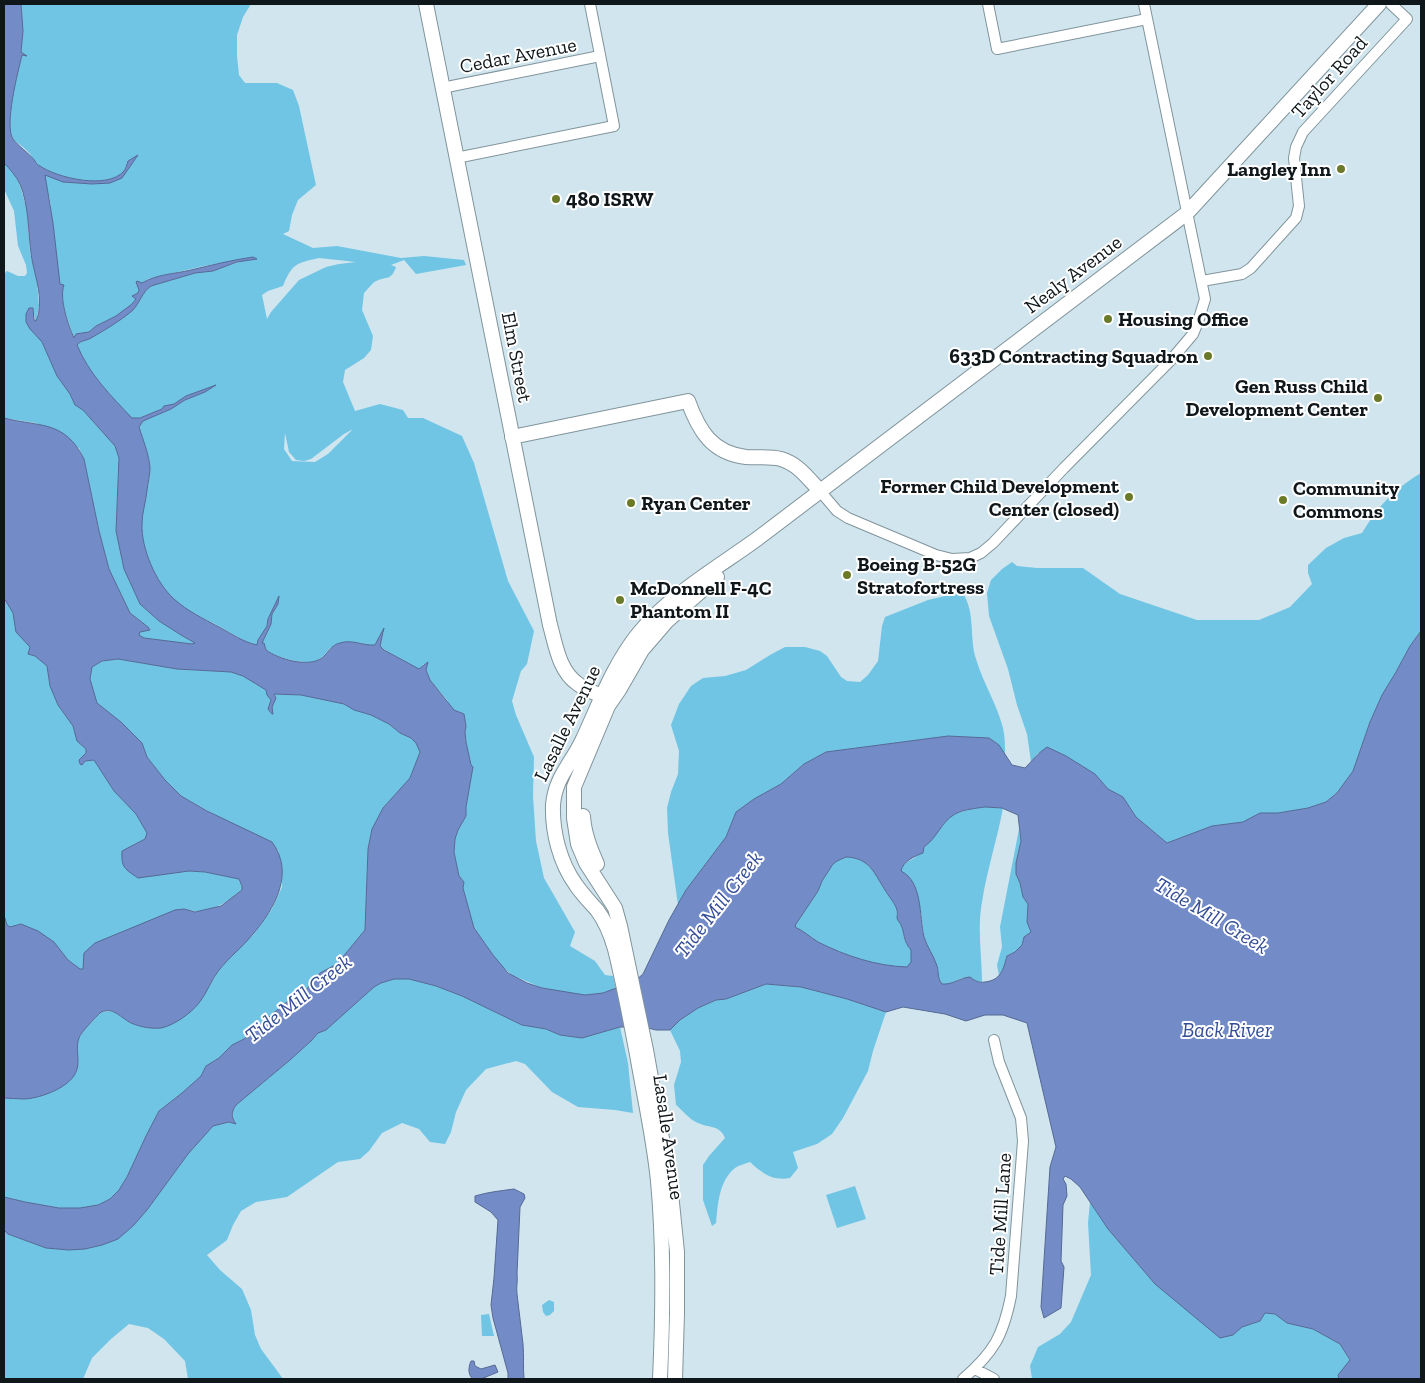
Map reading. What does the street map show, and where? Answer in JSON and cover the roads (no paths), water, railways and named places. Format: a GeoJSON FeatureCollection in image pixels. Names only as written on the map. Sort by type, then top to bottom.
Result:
{"type":"FeatureCollection","features":[{"type":"Feature","properties":{"kind":"main road","name":"Elm Street"},"geometry":{"type":"LineString","coordinates":[[426,4],[550,625],[560,660],[573,680],[586,690],[603,696]]}},
{"type":"Feature","properties":{"kind":"main road","name":"Nealy Avenue"},"geometry":{"type":"LineString","coordinates":[[757,539],[1187,213],[1379,4]]}},
{"type":"Feature","properties":{"kind":"main road"},"geometry":{"type":"LineString","coordinates":[[512,437],[688,402],[695,422],[706,437],[718,448],[748,457],[765,456],[782,459],[800,469],[820,491]]}},
{"type":"Feature","properties":{"kind":"main road","name":"Lasalle Avenue"},"geometry":{"type":"LineString","coordinates":[[625,973],[604,920],[580,891],[566,870],[557,844],[553,816],[554,798],[559,778],[580,745],[622,658],[639,634],[649,622],[686,590],[757,539]]}},
{"type":"Feature","properties":{"kind":"main road","name":"Lasalle Avenue"},"geometry":{"type":"LineString","coordinates":[[675,1379],[677,1252],[670,1183],[625,973],[620,926],[615,908],[586,862],[578,844],[575,828],[574,787],[608,706],[642,650],[667,620],[736,560],[757,539]]}},
{"type":"Feature","properties":{"kind":"main road","name":"Lasalle Avenue"},"geometry":{"type":"LineString","coordinates":[[594,738],[569,781],[565,799],[566,830],[578,864],[605,900],[620,926]]}},
{"type":"Feature","properties":{"kind":"main road","name":"Lasalle Avenue"},"geometry":{"type":"LineString","coordinates":[[641,1051],[658,1181],[662,1264],[660,1379]]}},
{"type":"Feature","properties":{"kind":"street"},"geometry":{"type":"LineString","coordinates":[[456,158],[614,126],[590,4]]}},
{"type":"Feature","properties":{"kind":"street"},"geometry":{"type":"LineString","coordinates":[[988,4],[997,49],[1147,19]]}},
{"type":"Feature","properties":{"kind":"street"},"geometry":{"type":"LineString","coordinates":[[820,491],[841,514],[936,555],[961,560],[970,558],[981,553],[992,544],[1171,360],[1193,334],[1205,299],[1144,4]]}},
{"type":"Feature","properties":{"kind":"street","name":"Taylor Road"},"geometry":{"type":"LineString","coordinates":[[1202,281],[1242,274],[1251,268],[1296,218],[1299,206],[1294,158],[1302,132],[1406,19],[1391,4]]}},
{"type":"Feature","properties":{"kind":"street","name":"Cedar Avenue"},"geometry":{"type":"LineString","coordinates":[[442,88],[600,56]]}},
{"type":"Feature","properties":{"kind":"street","name":"Tide Mill Lane"},"geometry":{"type":"LineString","coordinates":[[963,1379],[975,1369],[998,1341],[1006,1320],[1011,1296],[1023,1141],[1021,1118],[999,1062],[994,1040]]}},
{"type":"Feature","properties":{"kind":"street"},"geometry":{"type":"LineString","coordinates":[[975,1369],[994,1379]]}},
{"type":"Feature","properties":{"kind":"water","name":"Back River"},"geometry":{"type":"Polygon","coordinates":[[[4,4],[21,4],[23,31],[21,52],[27,56],[22,55],[13,98],[10,122],[13,139],[38,165],[58,175],[82,180],[107,180],[116,177],[125,170],[128,161],[138,155],[122,178],[110,183],[63,182],[45,175],[60,284],[64,285],[63,304],[74,338],[76,334],[89,332],[132,304],[136,299],[132,296],[138,293],[139,290],[137,281],[142,283],[160,276],[253,257],[257,259],[237,262],[213,271],[195,273],[151,286],[145,291],[135,308],[127,315],[102,332],[77,345],[94,375],[132,418],[140,418],[162,409],[164,406],[174,404],[186,396],[216,385],[171,409],[143,421],[139,427],[150,468],[142,533],[147,554],[156,575],[167,592],[184,607],[238,638],[257,645],[279,596],[278,604],[272,614],[271,624],[262,643],[264,643],[266,650],[285,659],[301,662],[316,661],[322,658],[334,645],[344,642],[375,645],[384,628],[380,646],[384,650],[419,669],[428,662],[426,670],[430,680],[454,710],[464,714],[466,742],[473,767],[466,816],[455,839],[454,852],[459,876],[464,882],[463,888],[474,928],[508,973],[542,988],[585,995],[603,993],[635,981],[643,974],[686,890],[726,837],[736,812],[754,799],[781,784],[804,764],[826,752],[948,736],[989,738],[999,745],[1012,765],[1025,768],[1047,747],[1095,774],[1108,789],[1123,797],[1136,817],[1167,843],[1212,826],[1243,822],[1260,813],[1278,813],[1308,808],[1326,802],[1337,793],[1353,771],[1370,722],[1382,695],[1410,646],[1421,631],[1421,1379],[1339,1379],[1338,1375],[1350,1360],[1340,1344],[1313,1329],[1287,1323],[1275,1314],[1265,1313],[1260,1321],[1242,1327],[1233,1335],[1220,1338],[1155,1284],[1108,1229],[1080,1187],[1065,1176],[1063,1179],[1066,1184],[1067,1196],[1063,1205],[1061,1261],[1064,1267],[1061,1308],[1044,1318],[1041,1307],[1050,1167],[1056,1147],[1027,1023],[1003,1015],[985,1015],[966,1021],[945,1014],[903,1007],[886,1012],[801,987],[766,984],[726,999],[716,1000],[698,1008],[680,1020],[670,1030],[620,1027],[582,1038],[560,1035],[546,1029],[522,1025],[462,996],[436,986],[409,979],[394,979],[381,983],[374,987],[326,1030],[318,1033],[290,1060],[236,1105],[232,1114],[236,1124],[229,1122],[213,1126],[188,1154],[147,1210],[118,1239],[85,1249],[69,1250],[46,1248],[8,1234],[4,1230],[4,1197],[59,1208],[80,1208],[98,1205],[110,1199],[119,1190],[127,1177],[159,1111],[201,1076],[206,1066],[219,1058],[232,1045],[244,1039],[284,1004],[306,990],[320,973],[337,964],[365,930],[368,849],[372,829],[383,808],[410,778],[420,752],[416,743],[411,738],[400,733],[389,724],[344,704],[301,695],[274,694],[276,698],[272,707],[272,714],[268,709],[271,700],[266,690],[243,676],[231,672],[177,669],[118,659],[102,661],[92,667],[90,679],[97,703],[121,722],[142,743],[147,757],[165,780],[181,796],[207,811],[272,842],[279,854],[282,878],[275,902],[261,924],[219,970],[202,999],[187,1015],[161,1028],[154,1028],[142,1027],[131,1023],[112,1011],[101,1012],[80,1035],[77,1046],[77,1069],[69,1081],[54,1091],[38,1097],[23,1099],[4,1098],[4,915],[7,925],[10,927],[21,924],[38,931],[54,942],[68,960],[80,969],[83,969],[84,953],[95,943],[175,910],[184,909],[195,912],[221,906],[242,890],[242,886],[239,879],[205,872],[189,871],[138,878],[125,868],[122,861],[122,851],[145,839],[147,833],[136,814],[114,791],[94,760],[85,761],[82,765],[80,764],[79,760],[86,753],[86,749],[77,741],[73,726],[58,705],[50,686],[47,666],[35,656],[28,654],[30,647],[16,632],[13,613],[4,598],[4,418],[50,427],[60,431],[77,446],[84,459],[109,569],[130,613],[150,630],[140,632],[139,635],[144,638],[195,643],[159,621],[140,604],[124,569],[116,531],[119,458],[115,446],[83,410],[75,405],[70,394],[57,376],[42,342],[26,322],[26,314],[29,308],[33,308],[34,320],[36,321],[40,303],[38,288],[32,260],[27,209],[23,192],[17,178],[4,163],[4,4]],[[985,807],[954,814],[924,847],[923,853],[913,857],[902,867],[901,871],[908,876],[917,891],[924,937],[936,962],[939,980],[942,984],[970,977],[975,981],[981,982],[995,979],[1000,974],[1007,956],[1015,952],[1022,945],[1024,937],[1031,932],[1027,922],[1028,904],[1023,897],[1016,874],[1016,863],[1021,841],[1018,815],[1002,808],[985,807]],[[846,857],[833,864],[795,927],[818,942],[850,956],[884,965],[907,967],[911,962],[911,950],[907,944],[901,924],[897,919],[895,905],[866,863],[846,857]]]}},
{"type":"Feature","properties":{"kind":"water"},"geometry":{"type":"Polygon","coordinates":[[[514,1189],[524,1194],[525,1198],[520,1207],[517,1289],[523,1344],[524,1379],[508,1379],[493,1318],[491,1305],[498,1220],[491,1212],[475,1202],[475,1196],[514,1189]]]}},
{"type":"Feature","properties":{"kind":"water"},"geometry":{"type":"Polygon","coordinates":[[[471,1361],[474,1361],[475,1366],[481,1369],[495,1365],[498,1372],[481,1379],[473,1379],[469,1371],[471,1361]]]}},
{"type":"Feature","properties":{"kind":"place","name":"Langley Inn"},"geometry":{"type":"Point","coordinates":[1341,169]}},
{"type":"Feature","properties":{"kind":"place","name":"480 ISRW"},"geometry":{"type":"Point","coordinates":[556,199]}},
{"type":"Feature","properties":{"kind":"place","name":"Housing Office"},"geometry":{"type":"Point","coordinates":[1108,319]}},
{"type":"Feature","properties":{"kind":"place","name":"633D Contracting Squadron"},"geometry":{"type":"Point","coordinates":[1208,356]}},
{"type":"Feature","properties":{"kind":"place","name":"Gen Russ Child Development Center"},"geometry":{"type":"Point","coordinates":[1378,398]}},
{"type":"Feature","properties":{"kind":"place","name":"Former Child Development Center (closed)"},"geometry":{"type":"Point","coordinates":[1129,497]}},
{"type":"Feature","properties":{"kind":"place","name":"Community Commons"},"geometry":{"type":"Point","coordinates":[1283,500]}},
{"type":"Feature","properties":{"kind":"place","name":"Ryan Center"},"geometry":{"type":"Point","coordinates":[631,503]}},
{"type":"Feature","properties":{"kind":"place","name":"Boeing B-52G Stratofortress"},"geometry":{"type":"Point","coordinates":[847,575]}},
{"type":"Feature","properties":{"kind":"place","name":"McDonnell F-4C Phantom II"},"geometry":{"type":"Point","coordinates":[620,600]}},
{"type":"Feature","properties":{"kind":"water label","name":"Tide Mill Creek"},"geometry":{"type":"Point","coordinates":[718,904]}},
{"type":"Feature","properties":{"kind":"water label","name":"Tide Mill Creek"},"geometry":{"type":"Point","coordinates":[1212,915]}},
{"type":"Feature","properties":{"kind":"water label","name":"Tide Mill Creek"},"geometry":{"type":"Point","coordinates":[298,998]}}]}
